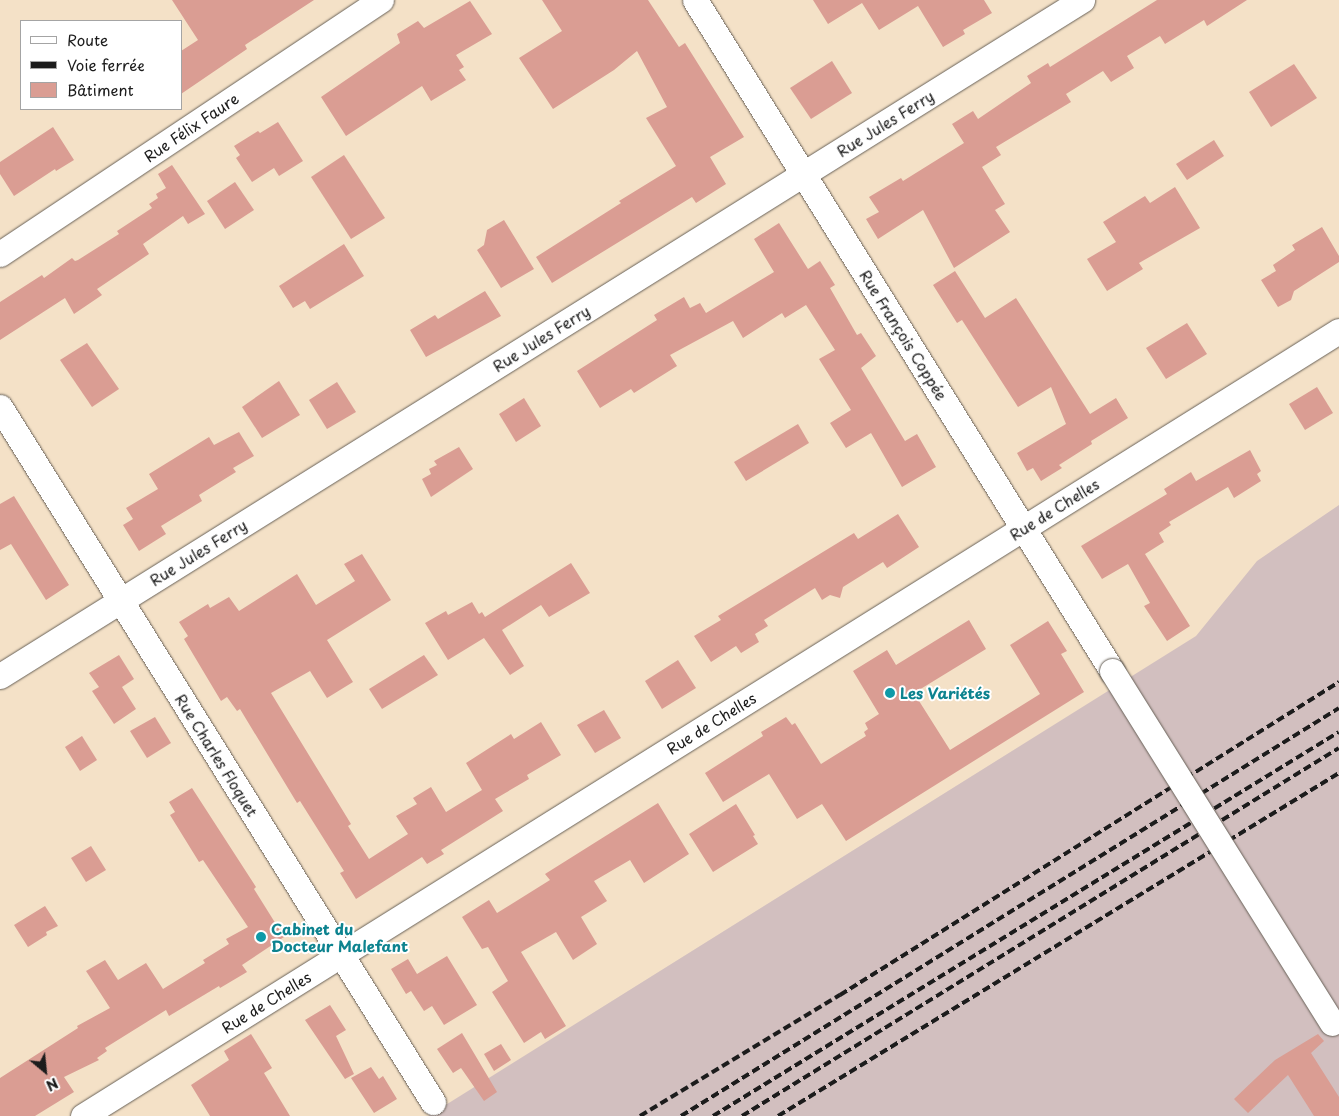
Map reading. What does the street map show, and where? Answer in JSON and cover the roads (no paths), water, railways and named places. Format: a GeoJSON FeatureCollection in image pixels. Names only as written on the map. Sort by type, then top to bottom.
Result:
{"type":"FeatureCollection","features":[{"type":"Feature","properties":{"kind":"street","name":"Rue Félix Faure"},"geometry":{"type":"LineString","coordinates":[[0,254],[381,0]]}},
{"type":"Feature","properties":{"kind":"street","name":"Rue François Coppée"},"geometry":{"type":"LineString","coordinates":[[695,0],[1336,1028]]}},
{"type":"Feature","properties":{"kind":"street","name":"Rue Jules Ferry"},"geometry":{"type":"LineString","coordinates":[[0,676],[1082,0]]}},
{"type":"Feature","properties":{"kind":"street","name":"Rue de Chelles"},"geometry":{"type":"LineString","coordinates":[[83,1116],[1339,331]]}},
{"type":"Feature","properties":{"kind":"street","name":"Rue Charles Floquet"},"geometry":{"type":"LineString","coordinates":[[0,407],[433,1102]]}},
{"type":"Feature","properties":{"kind":"railway"},"geometry":{"type":"LineString","coordinates":[[640,1116],[840,995],[1339,682]]}},
{"type":"Feature","properties":{"kind":"railway"},"geometry":{"type":"LineString","coordinates":[[681,1116],[1339,708]]}},
{"type":"Feature","properties":{"kind":"railway"},"geometry":{"type":"LineString","coordinates":[[713,1116],[1339,732]]}},
{"type":"Feature","properties":{"kind":"railway"},"geometry":{"type":"LineString","coordinates":[[742,1116],[1339,748]]}},
{"type":"Feature","properties":{"kind":"railway"},"geometry":{"type":"LineString","coordinates":[[778,1116],[1339,773]]}},
{"type":"Feature","properties":{"kind":"place","name":"Les Variétés"},"geometry":{"type":"Point","coordinates":[890,693]}},
{"type":"Feature","properties":{"kind":"place","name":"Cabinet du Docteur Malefant"},"geometry":{"type":"Point","coordinates":[261,937]}}]}
